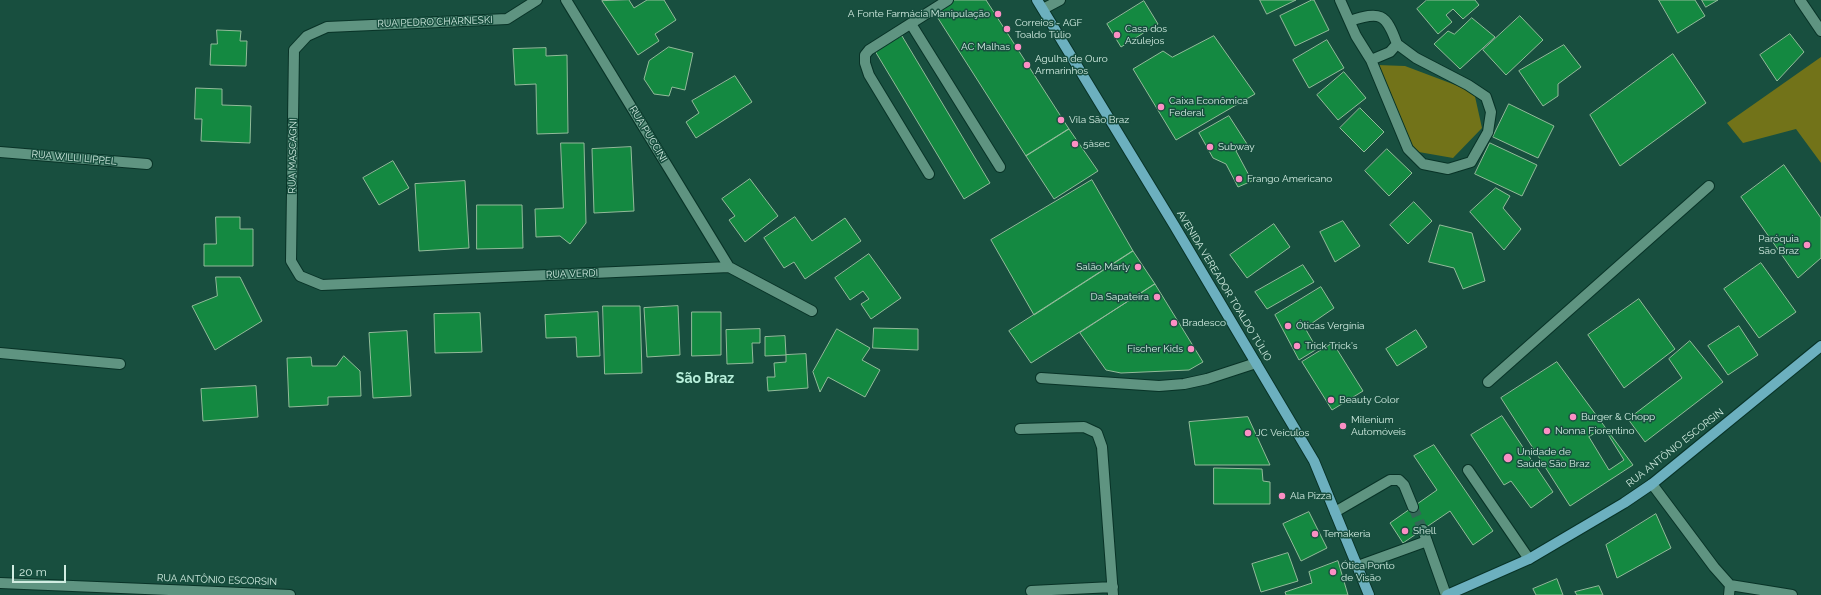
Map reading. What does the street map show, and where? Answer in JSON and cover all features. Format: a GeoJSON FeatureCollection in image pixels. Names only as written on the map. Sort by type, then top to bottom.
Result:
{"type":"FeatureCollection","features":[{"type":"Feature","properties":{"kind":"main road","name":"AVENIDA VEREADOR TOALDO TÚLIO"},"geometry":{"type":"LineString","coordinates":[[1037,0],[1314,461],[1369,595]]}},
{"type":"Feature","properties":{"kind":"main road","name":"RUA ANTÔNIO ESCORSIN"},"geometry":{"type":"LineString","coordinates":[[1447,595],[1529,559],[1624,503],[1652,484],[1821,346]]}},
{"type":"Feature","properties":{"kind":"street","name":"RUA PEDRO CHARNESKI"},"geometry":{"type":"LineString","coordinates":[[328,27],[507,19],[537,0]]}},
{"type":"Feature","properties":{"kind":"street","name":"RUA PUCCINI"},"geometry":{"type":"LineString","coordinates":[[566,0],[729,267]]}},
{"type":"Feature","properties":{"kind":"street"},"geometry":{"type":"LineString","coordinates":[[929,174],[869,76],[865,63],[865,55],[869,50],[948,0]]}},
{"type":"Feature","properties":{"kind":"street"},"geometry":{"type":"LineString","coordinates":[[1043,9],[1060,0]]}},
{"type":"Feature","properties":{"kind":"street"},"geometry":{"type":"LineString","coordinates":[[1340,0],[1356,36],[1371,60],[1408,149],[1423,164],[1448,169],[1471,162],[1488,132],[1491,112],[1486,97],[1468,85],[1416,58],[1397,44],[1388,21],[1379,16],[1368,15],[1350,21]]}},
{"type":"Feature","properties":{"kind":"street"},"geometry":{"type":"LineString","coordinates":[[1800,0],[1821,30]]}},
{"type":"Feature","properties":{"kind":"street"},"geometry":{"type":"LineString","coordinates":[[911,24],[1000,167]]}},
{"type":"Feature","properties":{"kind":"street","name":"RUA MASCAGNI"},"geometry":{"type":"LineString","coordinates":[[322,285],[300,276],[291,262],[294,50],[307,36],[328,27]]}},
{"type":"Feature","properties":{"kind":"street"},"geometry":{"type":"LineString","coordinates":[[1371,60],[1390,52],[1397,44]]}},
{"type":"Feature","properties":{"kind":"street","name":"RUA WILLI LIPPEL"},"geometry":{"type":"LineString","coordinates":[[0,152],[147,164]]}},
{"type":"Feature","properties":{"kind":"street"},"geometry":{"type":"LineString","coordinates":[[1488,382],[1709,186]]}},
{"type":"Feature","properties":{"kind":"street","name":"RUA VERDI"},"geometry":{"type":"LineString","coordinates":[[322,285],[729,267]]}},
{"type":"Feature","properties":{"kind":"street"},"geometry":{"type":"LineString","coordinates":[[729,267],[812,311]]}},
{"type":"Feature","properties":{"kind":"street"},"geometry":{"type":"LineString","coordinates":[[0,353],[120,364]]}},
{"type":"Feature","properties":{"kind":"street"},"geometry":{"type":"LineString","coordinates":[[1041,378],[1159,386],[1190,383],[1256,363]]}},
{"type":"Feature","properties":{"kind":"street"},"geometry":{"type":"LineString","coordinates":[[1020,429],[1084,427],[1097,433],[1102,447],[1113,591],[1030,591]]}},
{"type":"Feature","properties":{"kind":"street"},"geometry":{"type":"LineString","coordinates":[[1468,470],[1529,559]]}},
{"type":"Feature","properties":{"kind":"street"},"geometry":{"type":"LineString","coordinates":[[1335,512],[1390,480],[1399,480],[1404,485],[1413,506]]}},
{"type":"Feature","properties":{"kind":"street"},"geometry":{"type":"LineString","coordinates":[[1652,484],[1714,567],[1729,590],[1792,595]]}},
{"type":"Feature","properties":{"kind":"street"},"geometry":{"type":"LineString","coordinates":[[1423,530],[1447,595]]}},
{"type":"Feature","properties":{"kind":"street"},"geometry":{"type":"LineString","coordinates":[[1358,566],[1427,541]]}},
{"type":"Feature","properties":{"kind":"street","name":"RUA ANTÔNIO ESCORSIN"},"geometry":{"type":"LineString","coordinates":[[0,583],[290,595]]}},
{"type":"Feature","properties":{"kind":"shaded area"},"geometry":{"type":"Polygon","coordinates":[[[1821,57],[1821,163],[1796,129],[1743,143],[1727,123],[1821,57]]]}},
{"type":"Feature","properties":{"kind":"shaded area"},"geometry":{"type":"Polygon","coordinates":[[[1377,65],[1405,66],[1474,92],[1482,128],[1453,158],[1413,151],[1377,65]]]}},
{"type":"Feature","properties":{"kind":"building"},"geometry":{"type":"Polygon","coordinates":[[[629,0],[634,8],[647,0],[664,0],[676,20],[655,34],[659,41],[638,55],[602,1],[629,0]]]}},
{"type":"Feature","properties":{"kind":"building"},"geometry":{"type":"Polygon","coordinates":[[[952,0],[986,0],[1069,129],[1026,156],[934,12],[952,0]]]}},
{"type":"Feature","properties":{"kind":"building"},"geometry":{"type":"Polygon","coordinates":[[[1260,0],[1296,0],[1267,14],[1260,0]]]}},
{"type":"Feature","properties":{"kind":"building"},"geometry":{"type":"Polygon","coordinates":[[[1314,0],[1329,30],[1295,46],[1280,16],[1314,0]]]}},
{"type":"Feature","properties":{"kind":"building"},"geometry":{"type":"Polygon","coordinates":[[[1427,0],[1475,0],[1479,5],[1463,19],[1453,9],[1446,15],[1452,22],[1438,34],[1417,9],[1427,0]]]}},
{"type":"Feature","properties":{"kind":"building"},"geometry":{"type":"Polygon","coordinates":[[[1659,0],[1695,0],[1705,16],[1678,33],[1659,0]]]}},
{"type":"Feature","properties":{"kind":"building"},"geometry":{"type":"Polygon","coordinates":[[[1702,0],[1718,0],[1706,7],[1702,0]]]}},
{"type":"Feature","properties":{"kind":"building"},"geometry":{"type":"Polygon","coordinates":[[[1144,1],[1158,24],[1121,47],[1107,24],[1144,1]]]}},
{"type":"Feature","properties":{"kind":"building"},"geometry":{"type":"Polygon","coordinates":[[[1520,16],[1543,40],[1506,75],[1483,50],[1520,16]]]}},
{"type":"Feature","properties":{"kind":"building"},"geometry":{"type":"Polygon","coordinates":[[[1472,18],[1495,37],[1460,69],[1434,44],[1448,31],[1454,34],[1472,18]]]}},
{"type":"Feature","properties":{"kind":"building"},"geometry":{"type":"Polygon","coordinates":[[[217,30],[241,31],[240,41],[247,41],[246,66],[210,65],[211,44],[217,44],[217,30]]]}},
{"type":"Feature","properties":{"kind":"building"},"geometry":{"type":"Polygon","coordinates":[[[1790,34],[1804,52],[1777,81],[1760,55],[1790,34]]]}},
{"type":"Feature","properties":{"kind":"building"},"geometry":{"type":"Polygon","coordinates":[[[902,36],[990,183],[964,199],[875,51],[902,36]]]}},
{"type":"Feature","properties":{"kind":"building"},"geometry":{"type":"Polygon","coordinates":[[[1214,36],[1255,94],[1176,140],[1133,69],[1163,51],[1172,57],[1214,36]]]}},
{"type":"Feature","properties":{"kind":"building"},"geometry":{"type":"Polygon","coordinates":[[[1327,40],[1344,68],[1309,88],[1293,60],[1327,40]]]}},
{"type":"Feature","properties":{"kind":"building"},"geometry":{"type":"Polygon","coordinates":[[[1564,45],[1581,67],[1558,84],[1558,96],[1543,106],[1519,71],[1564,45]]]}},
{"type":"Feature","properties":{"kind":"building"},"geometry":{"type":"Polygon","coordinates":[[[669,47],[693,53],[685,90],[672,87],[669,96],[654,94],[644,79],[649,61],[669,47]]]}},
{"type":"Feature","properties":{"kind":"building"},"geometry":{"type":"Polygon","coordinates":[[[546,48],[546,56],[567,55],[568,133],[537,134],[536,84],[515,85],[513,49],[546,48]]]}},
{"type":"Feature","properties":{"kind":"building"},"geometry":{"type":"Polygon","coordinates":[[[1673,54],[1706,103],[1620,166],[1590,115],[1673,54]]]}},
{"type":"Feature","properties":{"kind":"building"},"geometry":{"type":"Polygon","coordinates":[[[1344,72],[1366,98],[1338,120],[1317,95],[1344,72]]]}},
{"type":"Feature","properties":{"kind":"building"},"geometry":{"type":"Polygon","coordinates":[[[735,76],[752,102],[696,138],[686,122],[699,113],[692,101],[735,76]]]}},
{"type":"Feature","properties":{"kind":"building"},"geometry":{"type":"Polygon","coordinates":[[[196,88],[222,89],[222,105],[251,106],[250,143],[201,141],[202,119],[195,119],[196,88]]]}},
{"type":"Feature","properties":{"kind":"building"},"geometry":{"type":"Polygon","coordinates":[[[1509,104],[1554,126],[1538,158],[1493,137],[1509,104]]]}},
{"type":"Feature","properties":{"kind":"building"},"geometry":{"type":"Polygon","coordinates":[[[1360,108],[1384,132],[1364,152],[1340,128],[1360,108]]]}},
{"type":"Feature","properties":{"kind":"building"},"geometry":{"type":"Polygon","coordinates":[[[1229,116],[1247,144],[1236,151],[1252,181],[1238,187],[1226,164],[1213,158],[1199,133],[1229,116]]]}},
{"type":"Feature","properties":{"kind":"building"},"geometry":{"type":"Polygon","coordinates":[[[1069,129],[1098,171],[1054,199],[1026,156],[1069,129]]]}},
{"type":"Feature","properties":{"kind":"building"},"geometry":{"type":"Polygon","coordinates":[[[561,143],[584,143],[586,223],[570,244],[560,236],[536,237],[535,209],[563,208],[561,143]]]}},
{"type":"Feature","properties":{"kind":"building"},"geometry":{"type":"Polygon","coordinates":[[[1490,143],[1537,165],[1522,196],[1475,174],[1490,143]]]}},
{"type":"Feature","properties":{"kind":"building"},"geometry":{"type":"Polygon","coordinates":[[[631,147],[634,211],[594,213],[592,149],[631,147]]]}},
{"type":"Feature","properties":{"kind":"building"},"geometry":{"type":"Polygon","coordinates":[[[1387,149],[1412,173],[1389,196],[1365,171],[1387,149]]]}},
{"type":"Feature","properties":{"kind":"building"},"geometry":{"type":"Polygon","coordinates":[[[393,161],[409,188],[379,205],[363,178],[393,161]]]}},
{"type":"Feature","properties":{"kind":"building"},"geometry":{"type":"Polygon","coordinates":[[[1784,165],[1821,218],[1821,258],[1798,278],[1741,197],[1784,165]]]}},
{"type":"Feature","properties":{"kind":"building"},"geometry":{"type":"Polygon","coordinates":[[[750,179],[778,216],[745,242],[729,220],[735,216],[722,199],[750,179]]]}},
{"type":"Feature","properties":{"kind":"building"},"geometry":{"type":"Polygon","coordinates":[[[1092,180],[1133,251],[1034,315],[991,240],[1092,180]]]}},
{"type":"Feature","properties":{"kind":"building"},"geometry":{"type":"Polygon","coordinates":[[[465,181],[469,248],[419,251],[415,184],[465,181]]]}},
{"type":"Feature","properties":{"kind":"building"},"geometry":{"type":"Polygon","coordinates":[[[1496,188],[1510,196],[1503,208],[1521,229],[1504,250],[1470,212],[1496,188]]]}},
{"type":"Feature","properties":{"kind":"building"},"geometry":{"type":"Polygon","coordinates":[[[1414,202],[1432,221],[1408,244],[1390,225],[1414,202]]]}},
{"type":"Feature","properties":{"kind":"building"},"geometry":{"type":"Polygon","coordinates":[[[477,205],[522,205],[523,248],[477,249],[477,205]]]}},
{"type":"Feature","properties":{"kind":"building"},"geometry":{"type":"Polygon","coordinates":[[[216,217],[240,217],[240,229],[253,229],[253,266],[204,266],[204,244],[216,244],[216,217]]]}},
{"type":"Feature","properties":{"kind":"building"},"geometry":{"type":"Polygon","coordinates":[[[795,217],[812,241],[845,218],[861,241],[805,279],[794,262],[784,268],[764,238],[795,217]]]}},
{"type":"Feature","properties":{"kind":"building"},"geometry":{"type":"Polygon","coordinates":[[[1343,221],[1360,246],[1335,262],[1320,232],[1343,221]]]}},
{"type":"Feature","properties":{"kind":"building"},"geometry":{"type":"Polygon","coordinates":[[[1274,224],[1290,247],[1247,278],[1230,255],[1274,224]]]}},
{"type":"Feature","properties":{"kind":"building"},"geometry":{"type":"Polygon","coordinates":[[[1440,225],[1472,233],[1485,281],[1463,289],[1454,268],[1429,262],[1440,225]]]}},
{"type":"Feature","properties":{"kind":"building"},"geometry":{"type":"Polygon","coordinates":[[[1133,251],[1155,284],[1031,363],[1009,331],[1133,251]]]}},
{"type":"Feature","properties":{"kind":"building"},"geometry":{"type":"Polygon","coordinates":[[[869,254],[901,298],[871,319],[861,304],[869,299],[863,291],[850,300],[835,278],[869,254]]]}},
{"type":"Feature","properties":{"kind":"building"},"geometry":{"type":"Polygon","coordinates":[[[1761,263],[1796,312],[1759,338],[1724,289],[1761,263]]]}},
{"type":"Feature","properties":{"kind":"building"},"geometry":{"type":"Polygon","coordinates":[[[1303,265],[1314,282],[1267,309],[1255,292],[1303,265]]]}},
{"type":"Feature","properties":{"kind":"building"},"geometry":{"type":"Polygon","coordinates":[[[216,277],[240,277],[262,321],[215,350],[192,306],[217,296],[216,277]]]}},
{"type":"Feature","properties":{"kind":"building"},"geometry":{"type":"Polygon","coordinates":[[[1155,284],[1203,362],[1189,370],[1121,373],[1106,370],[1080,333],[1155,284]]]}},
{"type":"Feature","properties":{"kind":"building"},"geometry":{"type":"Polygon","coordinates":[[[1321,287],[1334,308],[1305,328],[1317,349],[1299,360],[1275,315],[1321,287]]]}},
{"type":"Feature","properties":{"kind":"building"},"geometry":{"type":"Polygon","coordinates":[[[1639,299],[1675,349],[1624,388],[1588,335],[1639,299]]]}},
{"type":"Feature","properties":{"kind":"building"},"geometry":{"type":"Polygon","coordinates":[[[603,306],[640,306],[642,373],[605,374],[603,306]]]}},
{"type":"Feature","properties":{"kind":"building"},"geometry":{"type":"Polygon","coordinates":[[[678,306],[680,355],[647,357],[644,308],[678,306]]]}},
{"type":"Feature","properties":{"kind":"building"},"geometry":{"type":"Polygon","coordinates":[[[598,312],[600,356],[577,357],[576,337],[546,338],[545,315],[598,312]]]}},
{"type":"Feature","properties":{"kind":"building"},"geometry":{"type":"Polygon","coordinates":[[[692,312],[721,312],[721,355],[692,356],[692,312]]]}},
{"type":"Feature","properties":{"kind":"building"},"geometry":{"type":"Polygon","coordinates":[[[480,313],[482,352],[435,353],[434,314],[480,313]]]}},
{"type":"Feature","properties":{"kind":"building"},"geometry":{"type":"Polygon","coordinates":[[[1739,326],[1758,355],[1728,375],[1708,346],[1739,326]]]}},
{"type":"Feature","properties":{"kind":"building"},"geometry":{"type":"Polygon","coordinates":[[[874,328],[918,329],[918,350],[873,348],[874,328]]]}},
{"type":"Feature","properties":{"kind":"building"},"geometry":{"type":"Polygon","coordinates":[[[760,329],[760,343],[752,343],[753,363],[727,364],[726,330],[760,329]]]}},
{"type":"Feature","properties":{"kind":"building"},"geometry":{"type":"Polygon","coordinates":[[[837,329],[870,348],[862,360],[880,370],[865,397],[828,377],[820,392],[813,372],[837,329]]]}},
{"type":"Feature","properties":{"kind":"building"},"geometry":{"type":"Polygon","coordinates":[[[1416,330],[1427,347],[1397,366],[1386,349],[1416,330]]]}},
{"type":"Feature","properties":{"kind":"building"},"geometry":{"type":"Polygon","coordinates":[[[407,331],[411,396],[373,398],[369,333],[407,331]]]}},
{"type":"Feature","properties":{"kind":"building"},"geometry":{"type":"Polygon","coordinates":[[[785,336],[786,355],[765,356],[765,337],[785,336]]]}},
{"type":"Feature","properties":{"kind":"building"},"geometry":{"type":"Polygon","coordinates":[[[1690,341],[1723,382],[1645,442],[1628,419],[1682,378],[1669,359],[1690,341]]]}},
{"type":"Feature","properties":{"kind":"building"},"geometry":{"type":"Polygon","coordinates":[[[1333,343],[1363,391],[1332,410],[1302,362],[1333,343]]]}},
{"type":"Feature","properties":{"kind":"building"},"geometry":{"type":"Polygon","coordinates":[[[806,354],[808,388],[768,391],[767,377],[775,377],[774,363],[786,362],[786,355],[806,354]]]}},
{"type":"Feature","properties":{"kind":"building"},"geometry":{"type":"Polygon","coordinates":[[[344,356],[360,371],[361,396],[328,397],[328,405],[289,407],[287,358],[311,357],[312,366],[336,366],[344,356]]]}},
{"type":"Feature","properties":{"kind":"building"},"geometry":{"type":"Polygon","coordinates":[[[1557,362],[1633,465],[1570,506],[1501,398],[1557,362]]]}},
{"type":"Feature","properties":{"kind":"building"},"geometry":{"type":"Polygon","coordinates":[[[256,386],[258,417],[203,421],[201,389],[256,386]]]}},
{"type":"Feature","properties":{"kind":"building","name":"Unidade de Saúde São Braz"},"geometry":{"type":"Polygon","coordinates":[[[1502,416],[1553,492],[1531,508],[1511,481],[1504,485],[1471,435],[1502,416]]]}},
{"type":"Feature","properties":{"kind":"building"},"geometry":{"type":"Polygon","coordinates":[[[1248,417],[1270,465],[1195,465],[1189,422],[1248,417]]]}},
{"type":"Feature","properties":{"kind":"building"},"geometry":{"type":"Polygon","coordinates":[[[1604,428],[1624,460],[1609,470],[1589,437],[1604,428]]]}},
{"type":"Feature","properties":{"kind":"building"},"geometry":{"type":"Polygon","coordinates":[[[1434,445],[1493,531],[1473,545],[1450,511],[1403,543],[1390,523],[1437,490],[1414,456],[1434,445]]]}},
{"type":"Feature","properties":{"kind":"building"},"geometry":{"type":"Polygon","coordinates":[[[1214,468],[1262,469],[1263,481],[1270,482],[1270,504],[1214,504],[1214,468]]]}},
{"type":"Feature","properties":{"kind":"building"},"geometry":{"type":"Polygon","coordinates":[[[1309,512],[1327,548],[1301,561],[1283,524],[1309,512]]]}},
{"type":"Feature","properties":{"kind":"building"},"geometry":{"type":"Polygon","coordinates":[[[1656,514],[1671,548],[1617,578],[1606,545],[1656,514]]]}},
{"type":"Feature","properties":{"kind":"building"},"geometry":{"type":"Polygon","coordinates":[[[1288,553],[1298,581],[1261,592],[1252,564],[1288,553]]]}},
{"type":"Feature","properties":{"kind":"building"},"geometry":{"type":"Polygon","coordinates":[[[1338,561],[1348,595],[1286,595],[1285,592],[1312,583],[1309,572],[1338,561]]]}},
{"type":"Feature","properties":{"kind":"building"},"geometry":{"type":"Polygon","coordinates":[[[1557,579],[1563,595],[1536,595],[1533,589],[1557,579]]]}},
{"type":"Feature","properties":{"kind":"building"},"geometry":{"type":"Polygon","coordinates":[[[1599,586],[1603,595],[1577,595],[1575,592],[1599,586]]]}},
{"type":"Feature","properties":{"kind":"tunnel"},"geometry":{"type":"LineString","coordinates":[[1413,507],[1423,530]]}},
{"type":"Feature","properties":{"kind":"place","name":"A Fonte Farmácia Manipulação"},"geometry":{"type":"Point","coordinates":[998,14]}},
{"type":"Feature","properties":{"kind":"place","name":"Correios - AGF Toaldo Túlio"},"geometry":{"type":"Point","coordinates":[1007,29]}},
{"type":"Feature","properties":{"kind":"place","name":"Casa dos Azulejos"},"geometry":{"type":"Point","coordinates":[1117,35]}},
{"type":"Feature","properties":{"kind":"place","name":"AC Malhas"},"geometry":{"type":"Point","coordinates":[1018,47]}},
{"type":"Feature","properties":{"kind":"place","name":"Agulha de Ouro Armarinhos"},"geometry":{"type":"Point","coordinates":[1027,65]}},
{"type":"Feature","properties":{"kind":"place","name":"Caixa Econômica Federal"},"geometry":{"type":"Point","coordinates":[1161,107]}},
{"type":"Feature","properties":{"kind":"place","name":"Vila São Braz"},"geometry":{"type":"Point","coordinates":[1061,120]}},
{"type":"Feature","properties":{"kind":"place","name":"5àsec"},"geometry":{"type":"Point","coordinates":[1075,144]}},
{"type":"Feature","properties":{"kind":"place","name":"Subway"},"geometry":{"type":"Point","coordinates":[1210,147]}},
{"type":"Feature","properties":{"kind":"place","name":"Frango Americano"},"geometry":{"type":"Point","coordinates":[1239,179]}},
{"type":"Feature","properties":{"kind":"place","name":"Paróquia São Braz"},"geometry":{"type":"Point","coordinates":[1807,245]}},
{"type":"Feature","properties":{"kind":"place","name":"Salão Marly"},"geometry":{"type":"Point","coordinates":[1138,267]}},
{"type":"Feature","properties":{"kind":"place","name":"Da Sapateira"},"geometry":{"type":"Point","coordinates":[1157,297]}},
{"type":"Feature","properties":{"kind":"place","name":"Bradesco"},"geometry":{"type":"Point","coordinates":[1174,323]}},
{"type":"Feature","properties":{"kind":"place","name":"Óticas Vergínia"},"geometry":{"type":"Point","coordinates":[1288,326]}},
{"type":"Feature","properties":{"kind":"place","name":"Trick Trick's"},"geometry":{"type":"Point","coordinates":[1297,346]}},
{"type":"Feature","properties":{"kind":"place","name":"Fischer Kids"},"geometry":{"type":"Point","coordinates":[1191,349]}},
{"type":"Feature","properties":{"kind":"place","name":"Beauty Color"},"geometry":{"type":"Point","coordinates":[1331,400]}},
{"type":"Feature","properties":{"kind":"place","name":"Burger & Chopp"},"geometry":{"type":"Point","coordinates":[1573,417]}},
{"type":"Feature","properties":{"kind":"place","name":"Milenium Automóveis"},"geometry":{"type":"Point","coordinates":[1343,426]}},
{"type":"Feature","properties":{"kind":"place","name":"Nonna Fiorentino"},"geometry":{"type":"Point","coordinates":[1547,431]}},
{"type":"Feature","properties":{"kind":"place","name":"JC Veículos"},"geometry":{"type":"Point","coordinates":[1248,433]}},
{"type":"Feature","properties":{"kind":"place","name":"Unidade de Saúde São Braz"},"geometry":{"type":"Point","coordinates":[1508,458]}},
{"type":"Feature","properties":{"kind":"place","name":"Ala Pizza"},"geometry":{"type":"Point","coordinates":[1282,496]}},
{"type":"Feature","properties":{"kind":"place","name":"Shell"},"geometry":{"type":"Point","coordinates":[1405,531]}},
{"type":"Feature","properties":{"kind":"place","name":"Temakeria"},"geometry":{"type":"Point","coordinates":[1315,534]}},
{"type":"Feature","properties":{"kind":"place","name":"Ótica Ponto de Visão"},"geometry":{"type":"Point","coordinates":[1333,572]}},
{"type":"Feature","properties":{"kind":"district","name":"São Braz"},"geometry":{"type":"Point","coordinates":[705,379]}}]}
